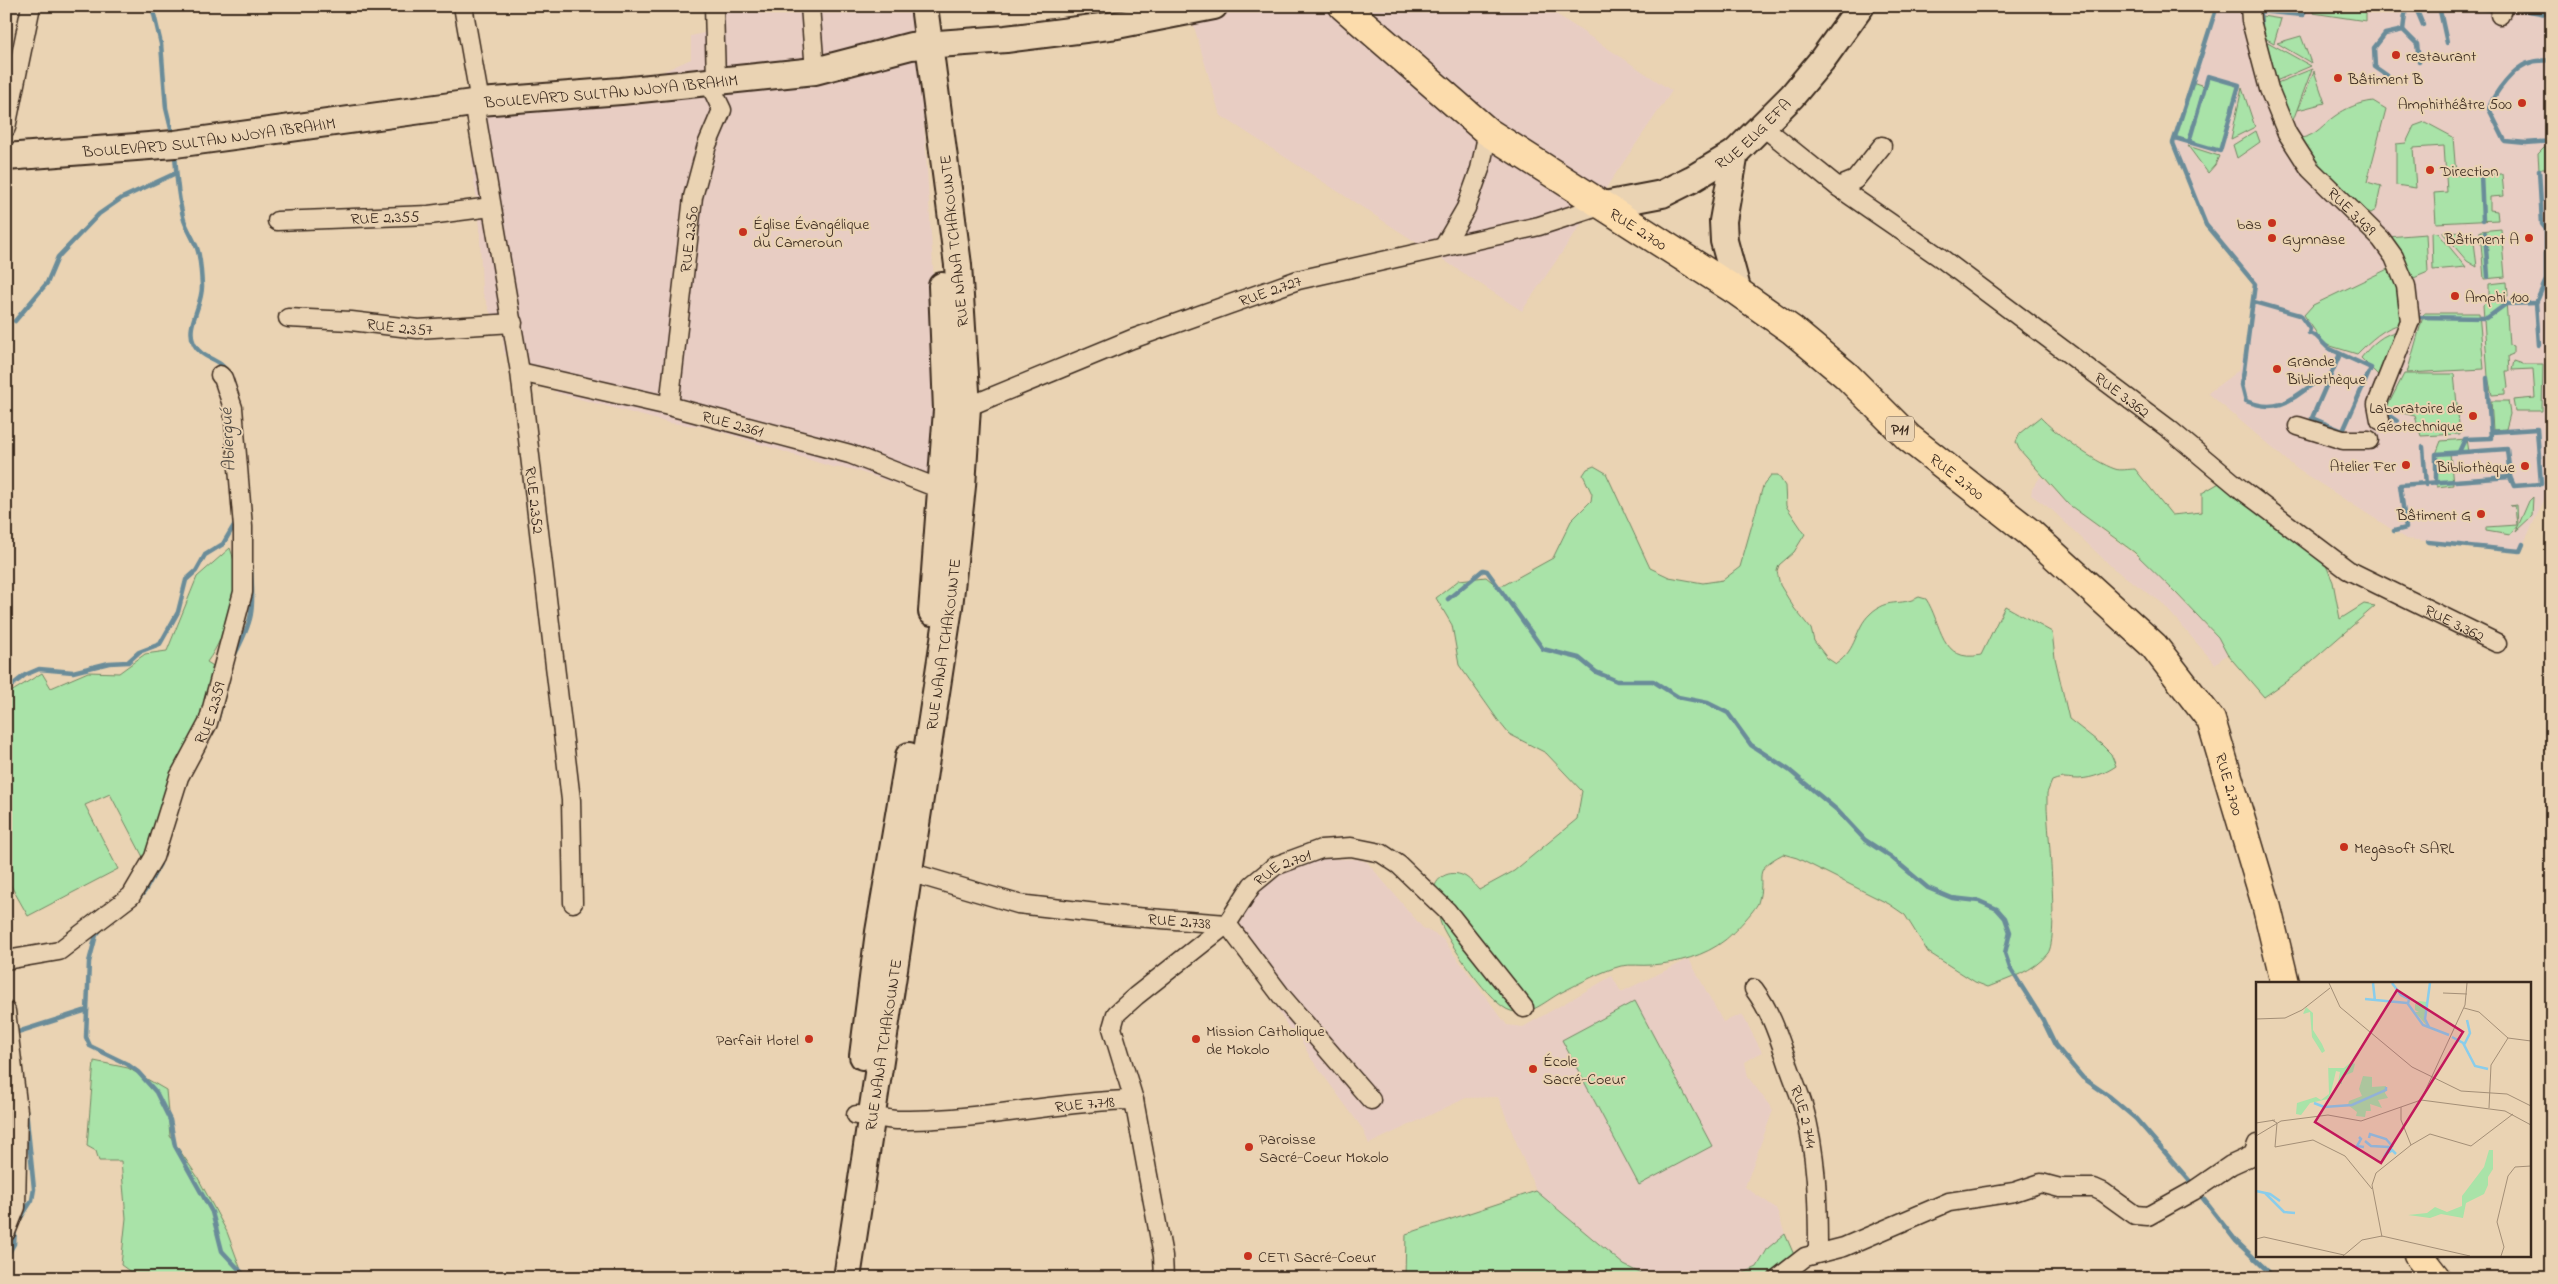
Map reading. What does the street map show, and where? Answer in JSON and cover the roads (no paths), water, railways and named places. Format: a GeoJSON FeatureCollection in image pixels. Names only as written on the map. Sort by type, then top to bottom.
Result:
{"type":"FeatureCollection","features":[{"type":"Feature","properties":{"kind":"main road","name":"RUE NANA TCHAKOUNTE"},"geometry":{"type":"LineString","coordinates":[[836,1278],[909,872],[949,607],[962,486],[957,409],[958,266],[944,203],[919,46],[907,6]]}},
{"type":"Feature","properties":{"kind":"main road","name":"RUE NANA TCHAKOUNTE"},"geometry":{"type":"LineString","coordinates":[[919,46],[924,6]]}},
{"type":"Feature","properties":{"kind":"main road","name":"BOULEVARD SULTAN NJOYA IBRAHIM"},"geometry":{"type":"LineString","coordinates":[[6,157],[175,144],[480,102],[621,91],[816,71],[919,46],[1006,39],[1117,25],[1214,6]]}},
{"type":"Feature","properties":{"kind":"main road","name":"RUE 2.700"},"geometry":{"type":"LineString","coordinates":[[1343,6],[1488,132],[1738,292],[1792,330],[1846,375],[1908,438],[2029,532],[2160,654],[2211,720],[2266,904],[2285,982]]}},
{"type":"Feature","properties":{"kind":"main road","name":"RUE ELIG EFA"},"geometry":{"type":"LineString","coordinates":[[1604,205],[1662,194],[1692,179],[1735,153],[1792,96],[1822,60],[1861,6]]}},
{"type":"Feature","properties":{"kind":"main road"},"geometry":{"type":"LineString","coordinates":[[1735,153],[1723,222],[1724,241],[1738,292]]}},
{"type":"Feature","properties":{"kind":"main road","name":"RUE NANA TCHAKOUNTE"},"geometry":{"type":"LineString","coordinates":[[847,1278],[864,1115],[879,932],[932,615],[940,489],[957,409]]}},
{"type":"Feature","properties":{"kind":"main road"},"geometry":{"type":"LineString","coordinates":[[2419,1256],[2436,1278]]}},
{"type":"Feature","properties":{"kind":"street"},"geometry":{"type":"LineString","coordinates":[[6,128],[31,6]]}},
{"type":"Feature","properties":{"kind":"street","name":"RUE 2.352"},"geometry":{"type":"LineString","coordinates":[[462,6],[480,102],[476,114],[520,372],[571,800],[573,904]]}},
{"type":"Feature","properties":{"kind":"street","name":"RUE 2.350"},"geometry":{"type":"LineString","coordinates":[[669,406],[692,197],[707,145],[722,110],[712,90],[716,80],[714,6]]}},
{"type":"Feature","properties":{"kind":"street"},"geometry":{"type":"LineString","coordinates":[[810,6],[816,71]]}},
{"type":"Feature","properties":{"kind":"street","name":"RUE 3.439"},"geometry":{"type":"LineString","coordinates":[[2250,6],[2251,21],[2269,89],[2287,133],[2310,169],[2381,240],[2394,257],[2406,286],[2410,321],[2377,404],[2380,420]]}},
{"type":"Feature","properties":{"kind":"street","name":"RUE 3.362"},"geometry":{"type":"LineString","coordinates":[[1761,125],[1838,187],[1941,258],[2169,429],[2242,490],[2348,570],[2497,643]]}},
{"type":"Feature","properties":{"kind":"street"},"geometry":{"type":"LineString","coordinates":[[1444,246],[1466,208],[1480,169],[1488,132]]}},
{"type":"Feature","properties":{"kind":"street"},"geometry":{"type":"LineString","coordinates":[[1838,187],[1855,180],[1882,146]]}},
{"type":"Feature","properties":{"kind":"street","name":"RUE 2.727"},"geometry":{"type":"LineString","coordinates":[[957,409],[1132,339],[1298,280],[1539,226],[1604,205]]}},
{"type":"Feature","properties":{"kind":"street","name":"RUE 2.355"},"geometry":{"type":"LineString","coordinates":[[277,221],[429,215],[491,207]]}},
{"type":"Feature","properties":{"kind":"street","name":"RUE 2.357"},"geometry":{"type":"LineString","coordinates":[[288,318],[351,321],[418,329],[513,323]]}},
{"type":"Feature","properties":{"kind":"street","name":"RUE 2.361"},"geometry":{"type":"LineString","coordinates":[[520,372],[669,406],[850,454],[940,489]]}},
{"type":"Feature","properties":{"kind":"street","name":"RUE 2.359"},"geometry":{"type":"LineString","coordinates":[[6,960],[59,951],[131,896],[154,857],[179,777],[208,723],[243,592],[243,527],[233,408],[223,378],[220,375]]}},
{"type":"Feature","properties":{"kind":"street"},"geometry":{"type":"LineString","coordinates":[[2298,426],[2343,440],[2369,440]]}},
{"type":"Feature","properties":{"kind":"street","name":"RUE 2.701"},"geometry":{"type":"LineString","coordinates":[[1134,1100],[1112,1028],[1116,1014],[1226,924],[1252,885],[1275,866],[1321,849],[1351,847],[1381,853],[1399,865],[1446,911],[1524,1008]]}},
{"type":"Feature","properties":{"kind":"street","name":"RUE 2.738"},"geometry":{"type":"LineString","coordinates":[[909,872],[1018,904],[1123,916],[1226,924],[1283,998],[1371,1100]]}},
{"type":"Feature","properties":{"kind":"street","name":"RUE 2 744"},"geometry":{"type":"LineString","coordinates":[[1754,989],[1765,1004],[1777,1028],[1803,1105],[1812,1147],[1818,1196],[1818,1252]]}},
{"type":"Feature","properties":{"kind":"street"},"geometry":{"type":"LineString","coordinates":[[6,1011],[18,1111],[12,1178],[16,1206],[6,1232]]}},
{"type":"Feature","properties":{"kind":"street","name":"RUE 7.718"},"geometry":{"type":"LineString","coordinates":[[864,1115],[896,1120],[935,1119],[996,1114],[1099,1100],[1134,1100],[1164,1256],[1164,1278]]}},
{"type":"Feature","properties":{"kind":"street"},"geometry":{"type":"LineString","coordinates":[[1778,1278],[1791,1266],[1818,1252],[1844,1247],[1949,1202],[2014,1192],[2041,1182],[2060,1188],[2094,1188],[2103,1192],[2135,1215],[2148,1216],[2193,1191],[2231,1165],[2253,1155],[2256,1147]]}},
{"type":"Feature","properties":{"kind":"waterway","name":"Abiergué"},"geometry":{"type":"LineString","coordinates":[[152,6],[161,44],[166,108],[173,137]]}},
{"type":"Feature","properties":{"kind":"waterway"},"geometry":{"type":"LineString","coordinates":[[2217,6],[2173,143],[2206,225],[2255,284],[2242,385],[2246,401],[2266,406],[2282,404],[2313,384]]}},
{"type":"Feature","properties":{"kind":"waterway"},"geometry":{"type":"LineString","coordinates":[[2259,6],[2261,25]]}},
{"type":"Feature","properties":{"kind":"waterway"},"geometry":{"type":"LineString","coordinates":[[2259,11],[2303,15],[2306,6]]}},
{"type":"Feature","properties":{"kind":"waterway"},"geometry":{"type":"LineString","coordinates":[[2403,30],[2406,6]]}},
{"type":"Feature","properties":{"kind":"waterway"},"geometry":{"type":"LineString","coordinates":[[2415,6],[2423,25]]}},
{"type":"Feature","properties":{"kind":"waterway"},"geometry":{"type":"LineString","coordinates":[[2439,6],[2447,43]]}},
{"type":"Feature","properties":{"kind":"waterway"},"geometry":{"type":"LineString","coordinates":[[2462,6],[2491,10]]}},
{"type":"Feature","properties":{"kind":"waterway"},"geometry":{"type":"LineString","coordinates":[[2523,10],[2552,15]]}},
{"type":"Feature","properties":{"kind":"waterway"},"geometry":{"type":"LineString","coordinates":[[2388,76],[2375,67],[2374,48],[2385,34],[2403,30],[2417,44],[2419,61]]}},
{"type":"Feature","properties":{"kind":"waterway"},"geometry":{"type":"LineString","coordinates":[[2552,60],[2534,61],[2519,68],[2500,88],[2489,109],[2505,141],[2526,143],[2552,141]]}},
{"type":"Feature","properties":{"kind":"waterway"},"geometry":{"type":"LineString","coordinates":[[2175,138],[2220,151],[2239,85],[2208,76],[2189,142]]}},
{"type":"Feature","properties":{"kind":"waterway","name":"Abiergué"},"geometry":{"type":"LineString","coordinates":[[175,152],[182,212],[197,248],[201,266],[202,293],[193,323],[192,337],[197,349],[221,364],[228,373]]}},
{"type":"Feature","properties":{"kind":"waterway"},"geometry":{"type":"LineString","coordinates":[[2539,170],[2542,224],[2546,229],[2546,280],[2536,303],[2539,345]]}},
{"type":"Feature","properties":{"kind":"waterway"},"geometry":{"type":"LineString","coordinates":[[15,321],[47,283],[58,257],[99,214],[122,198],[176,173]]}},
{"type":"Feature","properties":{"kind":"waterway"},"geometry":{"type":"LineString","coordinates":[[2481,175],[2483,220]]}},
{"type":"Feature","properties":{"kind":"waterway"},"geometry":{"type":"LineString","coordinates":[[2485,233],[2488,277]]}},
{"type":"Feature","properties":{"kind":"waterway"},"geometry":{"type":"LineString","coordinates":[[2254,302],[2300,315],[2310,329],[2309,333],[2316,336],[2328,348],[2371,368],[2343,431],[2312,418],[2340,354]]}},
{"type":"Feature","properties":{"kind":"waterway"},"geometry":{"type":"LineString","coordinates":[[2416,317],[2487,318],[2506,304],[2536,303]]}},
{"type":"Feature","properties":{"kind":"waterway"},"geometry":{"type":"LineString","coordinates":[[2459,452],[2465,439],[2491,438],[2487,378]]}},
{"type":"Feature","properties":{"kind":"waterway"},"geometry":{"type":"LineString","coordinates":[[2384,412],[2397,421]]}},
{"type":"Feature","properties":{"kind":"waterway"},"geometry":{"type":"LineString","coordinates":[[2394,531],[2406,528],[2400,485],[2510,477],[2514,486],[2541,484],[2537,429],[2491,432]]}},
{"type":"Feature","properties":{"kind":"waterway"},"geometry":{"type":"LineString","coordinates":[[2423,447],[2426,485]]}},
{"type":"Feature","properties":{"kind":"waterway"},"geometry":{"type":"LineString","coordinates":[[2436,483],[2436,454],[2507,449],[2510,477]]}},
{"type":"Feature","properties":{"kind":"waterway","name":"Abiergué"},"geometry":{"type":"LineString","coordinates":[[6,690],[25,675],[39,669],[73,672],[109,663],[128,662],[139,652],[160,644],[178,612],[186,580],[196,571],[205,555],[223,544],[236,522]]}},
{"type":"Feature","properties":{"kind":"waterway"},"geometry":{"type":"LineString","coordinates":[[2428,542],[2520,551],[2523,544]]}},
{"type":"Feature","properties":{"kind":"waterway"},"geometry":{"type":"LineString","coordinates":[[234,656],[249,624],[251,615],[251,570]]}},
{"type":"Feature","properties":{"kind":"waterway"},"geometry":{"type":"LineString","coordinates":[[1448,599],[1483,570],[1487,571],[1543,649],[1579,658],[1596,672],[1617,681],[1653,681],[1678,697],[1708,703],[1728,713],[1751,745],[1789,770],[1837,810],[1865,840],[1891,857],[1928,888],[1952,898],[1979,901],[1997,909],[2005,918],[2010,932],[2005,953],[2010,968],[2043,1020],[2055,1045],[2083,1078],[2109,1096],[2136,1119],[2194,1186]]}},
{"type":"Feature","properties":{"kind":"waterway"},"geometry":{"type":"LineString","coordinates":[[217,721],[222,702]]}},
{"type":"Feature","properties":{"kind":"waterway"},"geometry":{"type":"LineString","coordinates":[[138,899],[145,891],[160,864]]}},
{"type":"Feature","properties":{"kind":"waterway"},"geometry":{"type":"LineString","coordinates":[[101,929],[96,935],[89,962],[86,1037],[90,1046],[127,1064],[138,1072],[156,1092],[170,1120],[175,1146],[212,1212],[222,1251],[247,1278]]}},
{"type":"Feature","properties":{"kind":"waterway"},"geometry":{"type":"LineString","coordinates":[[16,1038],[16,1033],[21,1031],[87,1010]]}},
{"type":"Feature","properties":{"kind":"waterway"},"geometry":{"type":"LineString","coordinates":[[18,1222],[32,1200],[34,1189],[26,1110]]}},
{"type":"Feature","properties":{"kind":"waterway"},"geometry":{"type":"LineString","coordinates":[[2198,1192],[2236,1241],[2275,1278]]}},
{"type":"Feature","properties":{"kind":"waterway"},"geometry":{"type":"LineString","coordinates":[[6,1258],[14,1244],[15,1229]]}},
{"type":"Feature","properties":{"kind":"place","name":"restaurant"},"geometry":{"type":"Point","coordinates":[2396,55]}},
{"type":"Feature","properties":{"kind":"place","name":"Bâtiment B"},"geometry":{"type":"Point","coordinates":[2338,78]}},
{"type":"Feature","properties":{"kind":"place","name":"Amphithéâtre 500"},"geometry":{"type":"Point","coordinates":[2522,103]}},
{"type":"Feature","properties":{"kind":"place","name":"Direction"},"geometry":{"type":"Point","coordinates":[2430,170]}},
{"type":"Feature","properties":{"kind":"place","name":"bas"},"geometry":{"type":"Point","coordinates":[2272,223]}},
{"type":"Feature","properties":{"kind":"place","name":"Église Évangélique du Cameroun"},"geometry":{"type":"Point","coordinates":[743,232]}},
{"type":"Feature","properties":{"kind":"place","name":"Gymnase"},"geometry":{"type":"Point","coordinates":[2272,238]}},
{"type":"Feature","properties":{"kind":"place","name":"Bâtiment A"},"geometry":{"type":"Point","coordinates":[2529,238]}},
{"type":"Feature","properties":{"kind":"place","name":"Amphi 100"},"geometry":{"type":"Point","coordinates":[2455,296]}},
{"type":"Feature","properties":{"kind":"place","name":"Grande Bibliothèque"},"geometry":{"type":"Point","coordinates":[2277,369]}},
{"type":"Feature","properties":{"kind":"place","name":"Laboratoire de Géotechnique"},"geometry":{"type":"Point","coordinates":[2473,416]}},
{"type":"Feature","properties":{"kind":"place","name":"Atelier Fer"},"geometry":{"type":"Point","coordinates":[2406,465]}},
{"type":"Feature","properties":{"kind":"place","name":"Bibliothèque"},"geometry":{"type":"Point","coordinates":[2525,466]}},
{"type":"Feature","properties":{"kind":"place","name":"Bâtiment G"},"geometry":{"type":"Point","coordinates":[2481,514]}},
{"type":"Feature","properties":{"kind":"place","name":"Megasoft SARL"},"geometry":{"type":"Point","coordinates":[2344,847]}},
{"type":"Feature","properties":{"kind":"place","name":"Parfait Hotel"},"geometry":{"type":"Point","coordinates":[809,1039]}},
{"type":"Feature","properties":{"kind":"place","name":"Mission Catholique de Mokolo"},"geometry":{"type":"Point","coordinates":[1196,1039]}},
{"type":"Feature","properties":{"kind":"place","name":"École Sacré-Coeur"},"geometry":{"type":"Point","coordinates":[1533,1069]}},
{"type":"Feature","properties":{"kind":"place","name":"Paroisse Sacré-Coeur Mokolo"},"geometry":{"type":"Point","coordinates":[1249,1147]}},
{"type":"Feature","properties":{"kind":"place","name":"CETI Sacré-Coeur"},"geometry":{"type":"Point","coordinates":[1248,1256]}}]}
